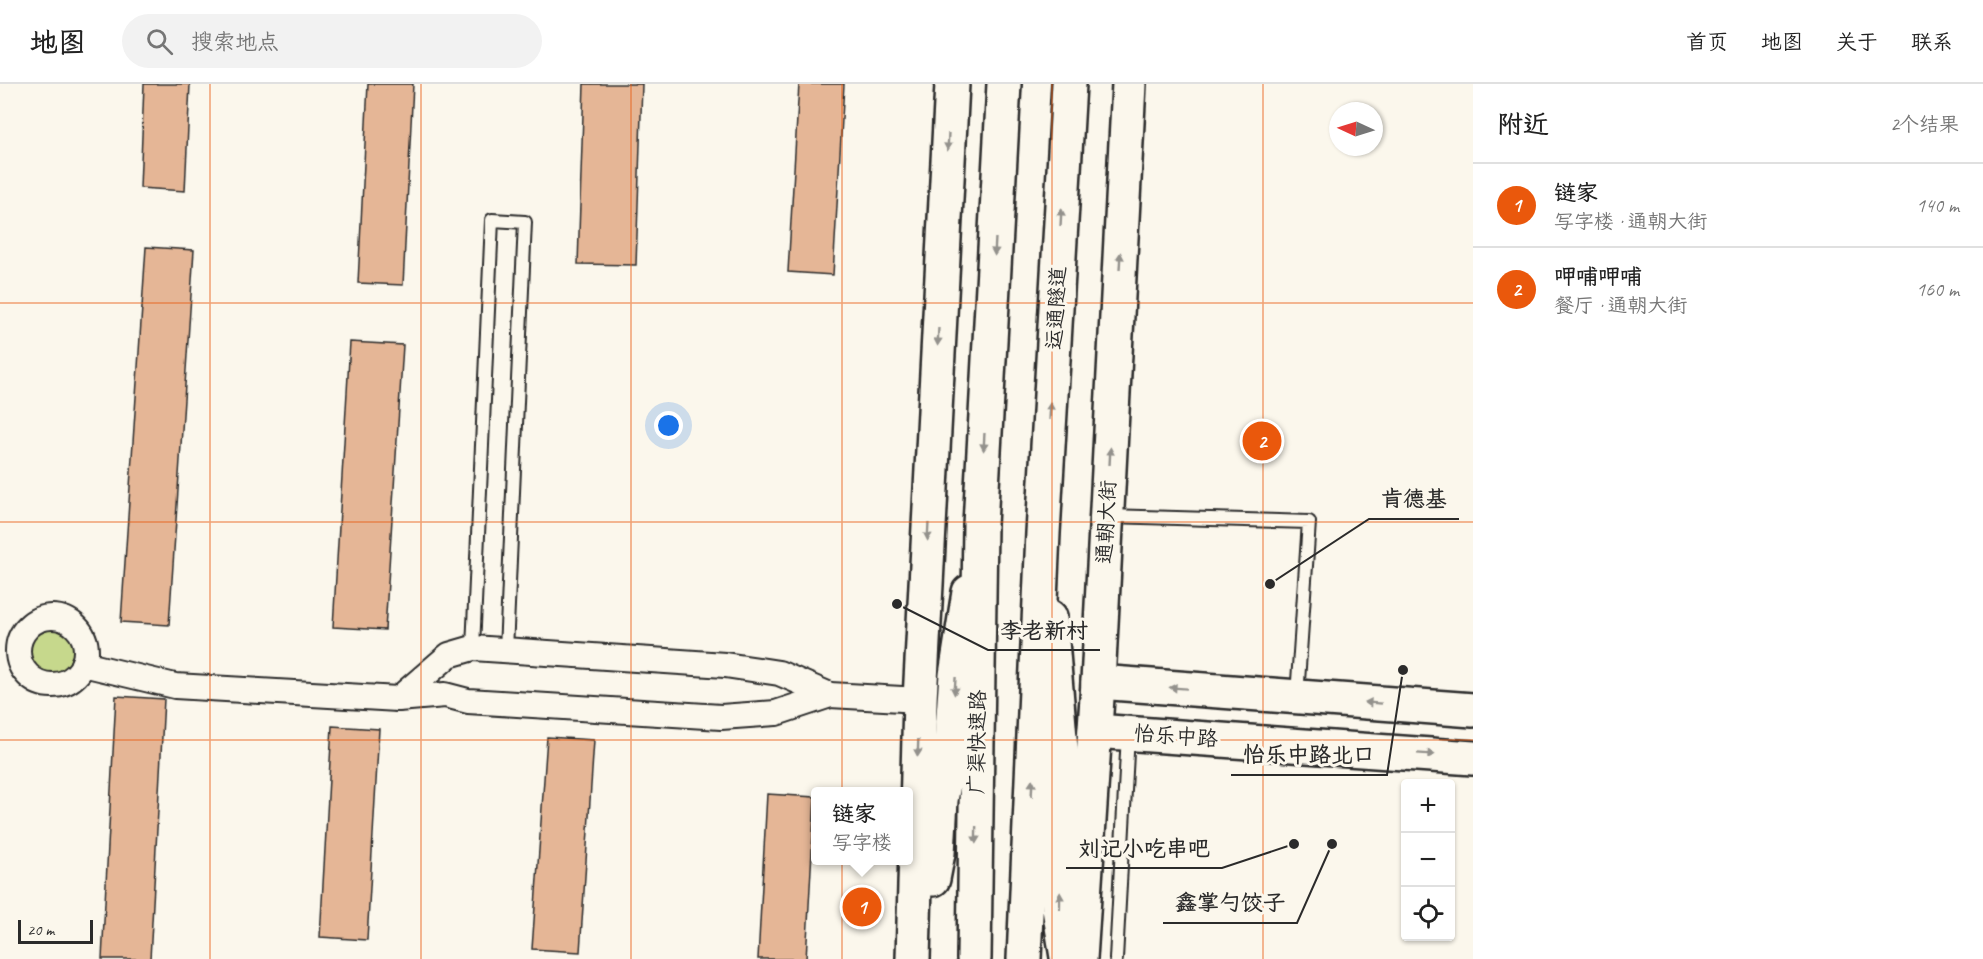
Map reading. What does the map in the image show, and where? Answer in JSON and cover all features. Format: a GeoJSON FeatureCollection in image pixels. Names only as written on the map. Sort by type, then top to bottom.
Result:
{"type":"FeatureCollection","features":[{"type":"Feature","properties":{"kind":"main road"},"geometry":{"type":"LineString","coordinates":[[913,959],[920,700],[952,84]]}},
{"type":"Feature","properties":{"kind":"main road"},"geometry":{"type":"LineString","coordinates":[[917,959],[938,853],[941,800],[951,744],[956,675],[980,525],[1004,84]]}},
{"type":"Feature","properties":{"kind":"main road","name":"运通隧道"},"geometry":{"type":"LineString","coordinates":[[1043,533],[1069,84]]}},
{"type":"Feature","properties":{"kind":"main road","name":"通朝大街"},"geometry":{"type":"LineString","coordinates":[[1080,959],[1098,682],[1129,84]]}},
{"type":"Feature","properties":{"kind":"main road","name":"广渠快速路"},"geometry":{"type":"LineString","coordinates":[[974,944],[980,525]]}},
{"type":"Feature","properties":{"kind":"main road"},"geometry":{"type":"LineString","coordinates":[[1024,945],[1043,533]]}},
{"type":"Feature","properties":{"kind":"main road"},"geometry":{"type":"LineString","coordinates":[[1043,533],[1062,762],[1060,799],[1062,851],[1059,908],[1067,959]]}},
{"type":"Feature","properties":{"kind":"main road"},"geometry":{"type":"LineString","coordinates":[[1098,682],[1473,710]]}},
{"type":"Feature","properties":{"kind":"main road","name":"怡乐中路"},"geometry":{"type":"LineString","coordinates":[[1095,731],[1473,758]]}},
{"type":"Feature","properties":{"kind":"street"},"geometry":{"type":"LineString","coordinates":[[54,617],[64,620],[81,633],[86,654],[83,664],[69,681],[49,685],[30,678],[9,650],[33,623],[54,617]]}},
{"type":"Feature","properties":{"kind":"street"},"geometry":{"type":"LineString","coordinates":[[398,699],[449,655],[473,648],[725,664],[779,672],[830,695],[920,700]]}},
{"type":"Feature","properties":{"kind":"street"},"geometry":{"type":"LineString","coordinates":[[83,664],[175,686],[398,699],[445,695],[468,701],[721,717],[776,714],[830,695]]}},
{"type":"Feature","properties":{"kind":"lane"},"geometry":{"type":"LineString","coordinates":[[473,648],[492,220],[525,222],[506,650]]}},
{"type":"Feature","properties":{"kind":"lane"},"geometry":{"type":"LineString","coordinates":[[1107,516],[1309,522],[1297,697]]}},
{"type":"Feature","properties":{"kind":"lane"},"geometry":{"type":"LineString","coordinates":[[1116,959],[1128,733]]}},
{"type":"Feature","properties":{"kind":"green space"},"geometry":{"type":"Polygon","coordinates":[[[52,630],[67,637],[74,652],[67,667],[52,674],[37,667],[30,652],[37,637],[52,630]]]}},
{"type":"Feature","properties":{"kind":"building"},"geometry":{"type":"Polygon","coordinates":[[[144,84],[190,84],[185,191],[140,188],[144,84]]]}},
{"type":"Feature","properties":{"kind":"building"},"geometry":{"type":"Polygon","coordinates":[[[368,84],[413,84],[403,285],[358,283],[368,84]]]}},
{"type":"Feature","properties":{"kind":"building"},"geometry":{"type":"Polygon","coordinates":[[[584,84],[642,84],[636,265],[578,264],[584,84]]]}},
{"type":"Feature","properties":{"kind":"building"},"geometry":{"type":"Polygon","coordinates":[[[799,84],[844,84],[833,275],[788,272],[799,84]]]}},
{"type":"Feature","properties":{"kind":"building"},"geometry":{"type":"Polygon","coordinates":[[[146,247],[194,250],[169,625],[121,622],[146,247]]]}},
{"type":"Feature","properties":{"kind":"building"},"geometry":{"type":"Polygon","coordinates":[[[350,342],[403,345],[385,630],[333,627],[350,342]]]}},
{"type":"Feature","properties":{"kind":"building"},"geometry":{"type":"Polygon","coordinates":[[[116,696],[164,699],[150,959],[102,959],[116,696]]]}},
{"type":"Feature","properties":{"kind":"building"},"geometry":{"type":"Polygon","coordinates":[[[332,726],[379,729],[367,940],[320,937],[332,726]]]}},
{"type":"Feature","properties":{"kind":"building"},"geometry":{"type":"Polygon","coordinates":[[[547,737],[594,740],[580,952],[532,949],[547,737]]]}},
{"type":"Feature","properties":{"kind":"building"},"geometry":{"type":"Polygon","coordinates":[[[767,794],[811,797],[811,865],[806,959],[758,959],[767,794]]]}},
{"type":"Feature","properties":{"kind":"place","name":"呷哺呷哺"},"geometry":{"type":"Point","coordinates":[1262,441]}},
{"type":"Feature","properties":{"kind":"place","name":"肯德基"},"geometry":{"type":"Point","coordinates":[1270,584]}},
{"type":"Feature","properties":{"kind":"place","name":"李老新村"},"geometry":{"type":"Point","coordinates":[897,604]}},
{"type":"Feature","properties":{"kind":"place","name":"怡乐中路北口"},"geometry":{"type":"Point","coordinates":[1403,670]}},
{"type":"Feature","properties":{"kind":"place","name":"刘记小吃串吧"},"geometry":{"type":"Point","coordinates":[1294,844]}},
{"type":"Feature","properties":{"kind":"place","name":"鑫掌勺饺子"},"geometry":{"type":"Point","coordinates":[1332,844]}},
{"type":"Feature","properties":{"kind":"place","name":"链家"},"geometry":{"type":"Point","coordinates":[862,907]}}]}
